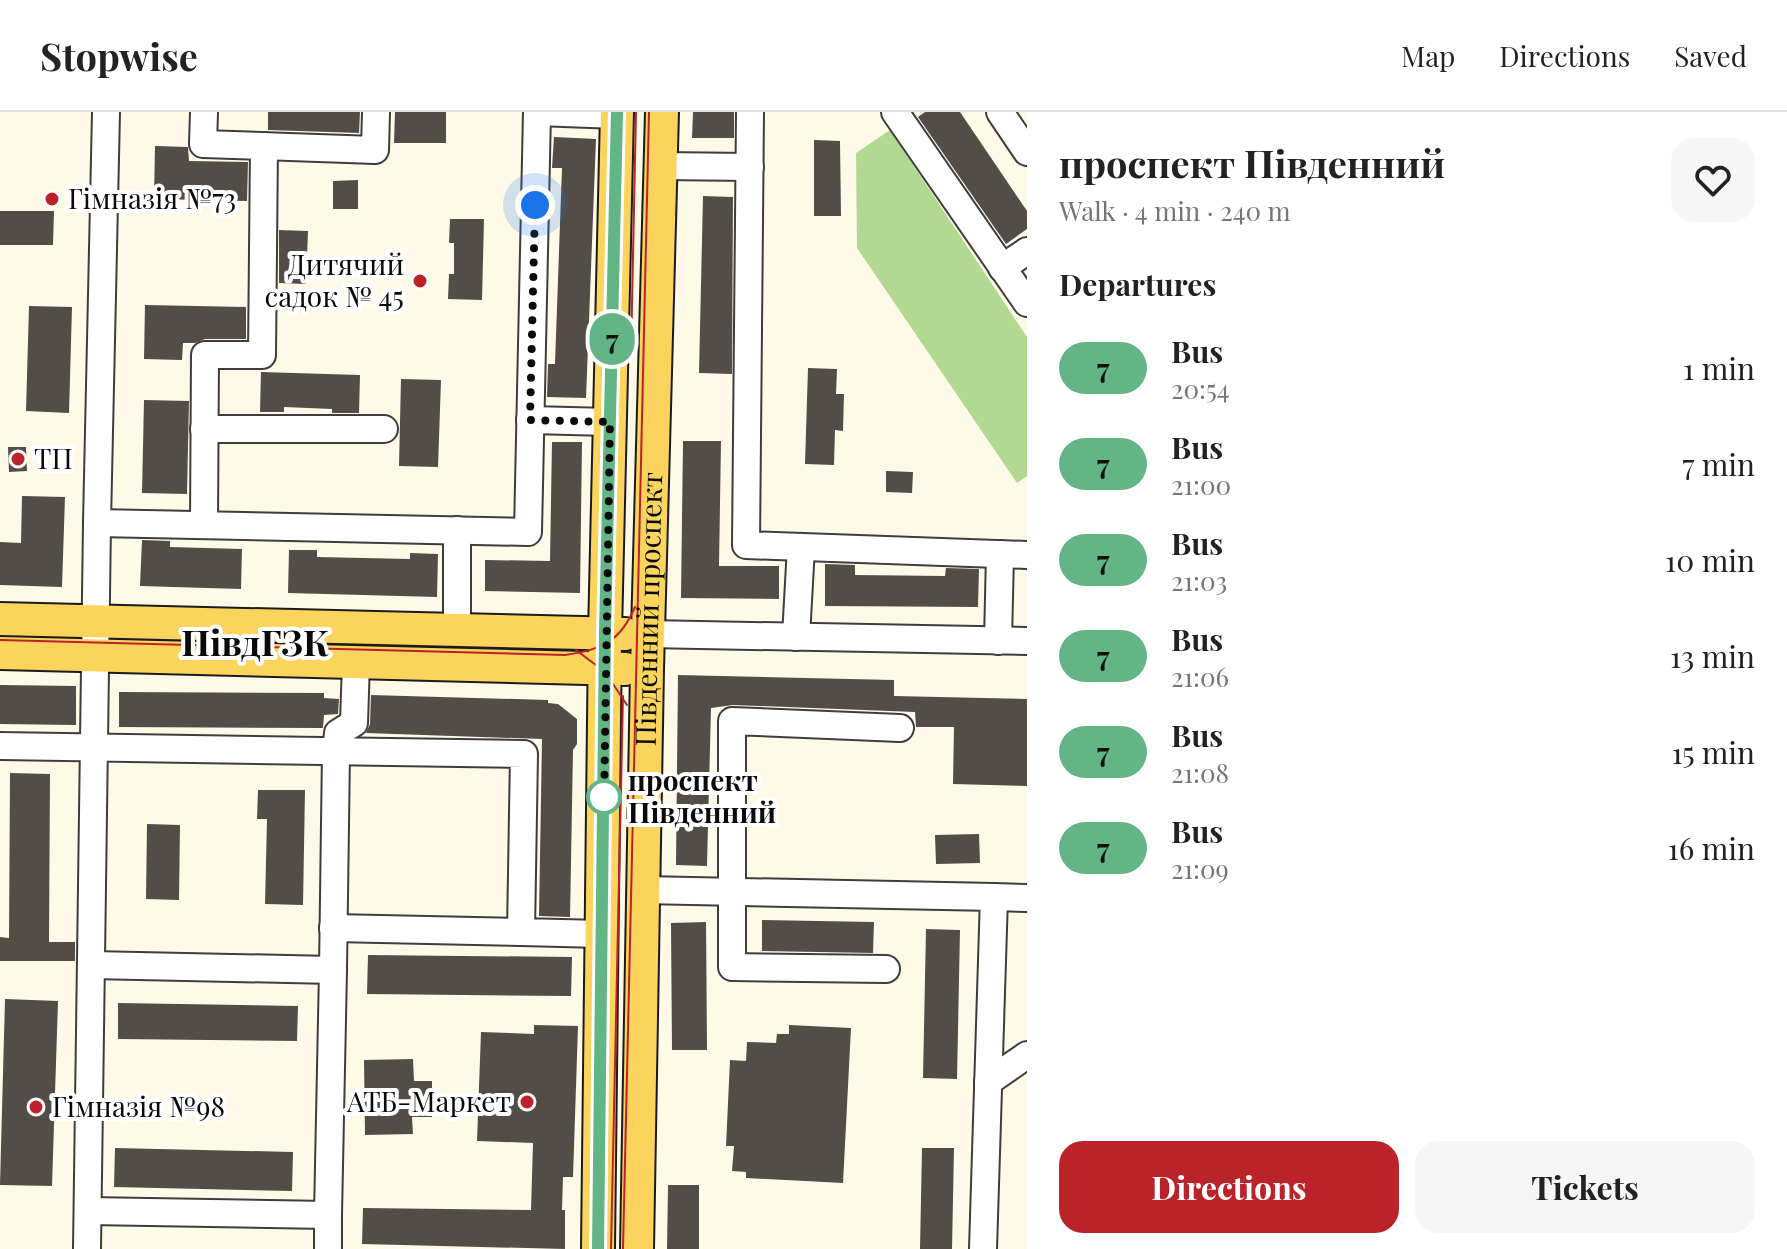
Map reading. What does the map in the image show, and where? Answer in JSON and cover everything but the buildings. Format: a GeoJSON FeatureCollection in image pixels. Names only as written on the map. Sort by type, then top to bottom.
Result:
{"type":"FeatureCollection","features":[{"type":"Feature","properties":{"kind":"main road","name":"Південний проспект"},"geometry":{"type":"LineString","coordinates":[[637,1249],[647,669],[662,112]]}},
{"type":"Feature","properties":{"kind":"main road","name":"Південний проспект"},"geometry":{"type":"LineString","coordinates":[[598,1249],[605,634],[617,113]]}},
{"type":"Feature","properties":{"kind":"main road"},"geometry":{"type":"LineString","coordinates":[[0,619],[648,634]]}},
{"type":"Feature","properties":{"kind":"main road"},"geometry":{"type":"LineString","coordinates":[[0,653],[647,669]]}},
{"type":"Feature","properties":{"kind":"street"},"geometry":{"type":"LineString","coordinates":[[87,1249],[106,112]]}},
{"type":"Feature","properties":{"kind":"street"},"geometry":{"type":"LineString","coordinates":[[204,112],[203,144],[375,150],[376,112]]}},
{"type":"Feature","properties":{"kind":"street"},"geometry":{"type":"LineString","coordinates":[[97,523],[528,532],[537,112],[617,113]]}},
{"type":"Feature","properties":{"kind":"street"},"geometry":{"type":"LineString","coordinates":[[750,112],[746,545],[1027,555]]}},
{"type":"Feature","properties":{"kind":"street"},"geometry":{"type":"LineString","coordinates":[[895,112],[1027,303]]}},
{"type":"Feature","properties":{"kind":"street"},"geometry":{"type":"LineString","coordinates":[[1000,112],[1027,152]]}},
{"type":"Feature","properties":{"kind":"street"},"geometry":{"type":"LineString","coordinates":[[204,524],[205,355],[262,355],[264,146]]}},
{"type":"Feature","properties":{"kind":"street"},"geometry":{"type":"LineString","coordinates":[[660,166],[750,167]]}},
{"type":"Feature","properties":{"kind":"street"},"geometry":{"type":"LineString","coordinates":[[1002,268],[1027,251]]}},
{"type":"Feature","properties":{"kind":"street"},"geometry":{"type":"LineString","coordinates":[[530,420],[610,422]]}},
{"type":"Feature","properties":{"kind":"street"},"geometry":{"type":"LineString","coordinates":[[204,429],[384,429]]}},
{"type":"Feature","properties":{"kind":"street"},"geometry":{"type":"LineString","coordinates":[[457,530],[457,630]]}},
{"type":"Feature","properties":{"kind":"street"},"geometry":{"type":"LineString","coordinates":[[796,637],[801,547]]}},
{"type":"Feature","properties":{"kind":"street"},"geometry":{"type":"LineString","coordinates":[[998,641],[1000,554]]}},
{"type":"Feature","properties":{"kind":"street"},"geometry":{"type":"LineString","coordinates":[[648,634],[1027,641]]}},
{"type":"Feature","properties":{"kind":"street"},"geometry":{"type":"LineString","coordinates":[[328,1249],[336,751],[338,733],[354,723],[356,662]]}},
{"type":"Feature","properties":{"kind":"street"},"geometry":{"type":"LineString","coordinates":[[886,969],[732,967],[732,721],[900,728]]}},
{"type":"Feature","properties":{"kind":"street"},"geometry":{"type":"LineString","coordinates":[[0,746],[524,754],[521,932]]}},
{"type":"Feature","properties":{"kind":"street"},"geometry":{"type":"LineString","coordinates":[[643,890],[1027,898]]}},
{"type":"Feature","properties":{"kind":"street"},"geometry":{"type":"LineString","coordinates":[[983,1249],[994,897]]}},
{"type":"Feature","properties":{"kind":"street"},"geometry":{"type":"LineString","coordinates":[[333,928],[602,934]]}},
{"type":"Feature","properties":{"kind":"street"},"geometry":{"type":"LineString","coordinates":[[91,965],[333,970]]}},
{"type":"Feature","properties":{"kind":"street"},"geometry":{"type":"LineString","coordinates":[[988,1082],[1027,1055]]}},
{"type":"Feature","properties":{"kind":"street"},"geometry":{"type":"LineString","coordinates":[[88,1211],[328,1215]]}},
{"type":"Feature","properties":{"kind":"green space"},"geometry":{"type":"Polygon","coordinates":[[[890,130],[1027,337],[1027,476],[1017,483],[857,248],[856,153],[890,130]]]}},
{"type":"Feature","properties":{"kind":"tram line"},"geometry":{"type":"LineString","coordinates":[[631,352],[636,112]]}},
{"type":"Feature","properties":{"kind":"tram line"},"geometry":{"type":"LineString","coordinates":[[623,1249],[649,112]]}},
{"type":"Feature","properties":{"kind":"tram line"},"geometry":{"type":"LineString","coordinates":[[0,640],[565,655],[608,642],[623,629],[635,607]]}},
{"type":"Feature","properties":{"kind":"tram line"},"geometry":{"type":"LineString","coordinates":[[576,650],[605,672],[627,705]]}},
{"type":"Feature","properties":{"kind":"tram line"},"geometry":{"type":"LineString","coordinates":[[611,1249],[623,696]]}},
{"type":"Feature","properties":{"kind":"bus line","name":"7"},"geometry":{"type":"LineString","coordinates":[[598,1249],[605,632],[617,112]]}},
{"type":"Feature","properties":{"kind":"place","name":"Гімназія №73"},"geometry":{"type":"Point","coordinates":[52,199]}},
{"type":"Feature","properties":{"kind":"place","name":"Дитячий садок № 45"},"geometry":{"type":"Point","coordinates":[420,281]}},
{"type":"Feature","properties":{"kind":"place","name":"ТП"},"geometry":{"type":"Point","coordinates":[18,459]}},
{"type":"Feature","properties":{"kind":"place","name":"проспект Південний"},"geometry":{"type":"Point","coordinates":[604,797]}},
{"type":"Feature","properties":{"kind":"place","name":"АТБ-Маркет"},"geometry":{"type":"Point","coordinates":[527,1102]}},
{"type":"Feature","properties":{"kind":"place","name":"Гімназія №98"},"geometry":{"type":"Point","coordinates":[36,1107]}},
{"type":"Feature","properties":{"kind":"district","name":"ПівдГЗК"},"geometry":{"type":"Point","coordinates":[255,643]}},
{"type":"Feature","properties":{"kind":"route"},"geometry":{"type":"LineString","coordinates":[[535,205],[530,420],[610,422],[604,806],[604,797]]}}]}
